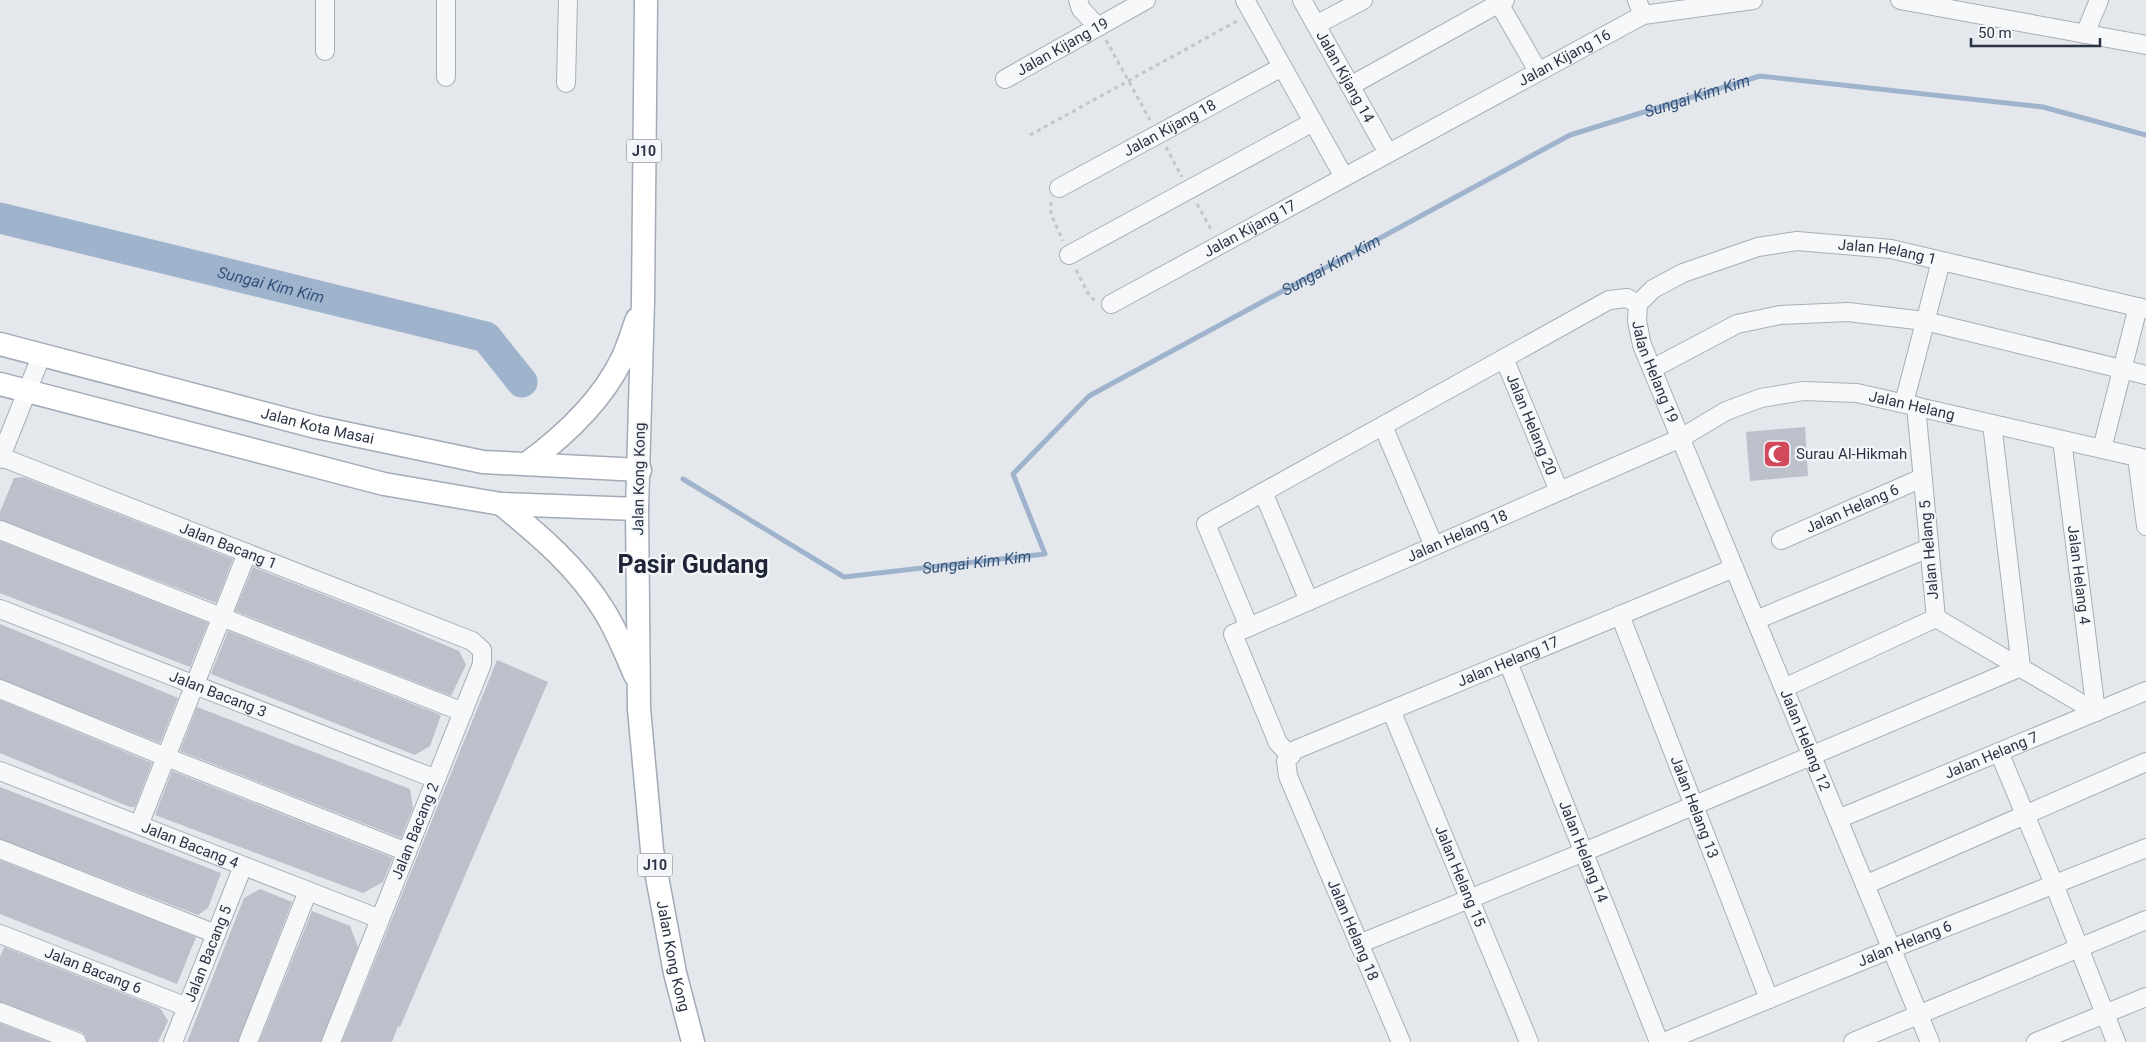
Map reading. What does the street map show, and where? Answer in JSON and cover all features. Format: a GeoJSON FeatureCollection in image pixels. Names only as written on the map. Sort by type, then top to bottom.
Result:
{"type":"FeatureCollection","features":[{"type":"Feature","properties":{"kind":"main road","name":"Jalan Kong Kong"},"geometry":{"type":"LineString","coordinates":[[646,0],[643,301],[640,470],[637,509],[639,709],[652,850],[675,973],[693,1042]]}},
{"type":"Feature","properties":{"kind":"main road"},"geometry":{"type":"LineString","coordinates":[[526,464],[555,443],[582,415],[609,381],[622,359],[643,301]]}},
{"type":"Feature","properties":{"kind":"main road","name":"Jalan Kota Masai"},"geometry":{"type":"LineString","coordinates":[[0,344],[316,428],[483,462],[640,470]]}},
{"type":"Feature","properties":{"kind":"main road"},"geometry":{"type":"LineString","coordinates":[[0,384],[384,484],[501,504],[637,509]]}},
{"type":"Feature","properties":{"kind":"main road"},"geometry":{"type":"LineString","coordinates":[[501,504],[532,530],[584,583],[603,608],[619,637],[639,685]]}},
{"type":"Feature","properties":{"kind":"street"},"geometry":{"type":"LineString","coordinates":[[325,0],[325,51]]}},
{"type":"Feature","properties":{"kind":"street"},"geometry":{"type":"LineString","coordinates":[[446,0],[446,77]]}},
{"type":"Feature","properties":{"kind":"street"},"geometry":{"type":"LineString","coordinates":[[566,83],[568,0]]}},
{"type":"Feature","properties":{"kind":"street"},"geometry":{"type":"LineString","coordinates":[[1078,0],[1081,9],[1098,27]]}},
{"type":"Feature","properties":{"kind":"street","name":"Jalan Kijang 19"},"geometry":{"type":"LineString","coordinates":[[1005,79],[1146,0]]}},
{"type":"Feature","properties":{"kind":"street","name":"Jalan Kijang 14"},"geometry":{"type":"LineString","coordinates":[[1302,0],[1388,153]]}},
{"type":"Feature","properties":{"kind":"street"},"geometry":{"type":"LineString","coordinates":[[1316,25],[1363,0]]}},
{"type":"Feature","properties":{"kind":"street","name":"Jalan Kijang 16"},"geometry":{"type":"LineString","coordinates":[[1388,153],[1538,72],[1640,7],[1753,0]]}},
{"type":"Feature","properties":{"kind":"street"},"geometry":{"type":"LineString","coordinates":[[1900,0],[1987,8],[2085,34],[2146,45]]}},
{"type":"Feature","properties":{"kind":"street"},"geometry":{"type":"LineString","coordinates":[[2085,34],[2099,0]]}},
{"type":"Feature","properties":{"kind":"street"},"geometry":{"type":"LineString","coordinates":[[1350,86],[1500,1],[1538,72]]}},
{"type":"Feature","properties":{"kind":"street"},"geometry":{"type":"LineString","coordinates":[[1248,6],[1344,177]]}},
{"type":"Feature","properties":{"kind":"street","name":"Jalan Kijang 18"},"geometry":{"type":"LineString","coordinates":[[1058,188],[1282,67]]}},
{"type":"Feature","properties":{"kind":"street"},"geometry":{"type":"LineString","coordinates":[[1069,256],[1313,122]]}},
{"type":"Feature","properties":{"kind":"street","name":"Jalan Kijang 17"},"geometry":{"type":"LineString","coordinates":[[1111,304],[1388,153]]}},
{"type":"Feature","properties":{"kind":"street","name":"Jalan Helang 1"},"geometry":{"type":"LineString","coordinates":[[1638,304],[1653,289],[1683,273],[1758,247],[1797,241],[1891,249],[2142,308]]}},
{"type":"Feature","properties":{"kind":"street","name":"Jalan Helang 5"},"geometry":{"type":"LineString","coordinates":[[1784,688],[1936,618],[1922,478],[1910,404],[1925,321],[1941,260]]}},
{"type":"Feature","properties":{"kind":"street"},"geometry":{"type":"LineString","coordinates":[[1249,627],[1206,524],[1608,300],[1627,298],[1638,304]]}},
{"type":"Feature","properties":{"kind":"street","name":"Jalan Helang 19"},"geometry":{"type":"LineString","coordinates":[[1638,304],[1636,321],[1642,345],[1681,438]]}},
{"type":"Feature","properties":{"kind":"street"},"geometry":{"type":"LineString","coordinates":[[2102,449],[2122,369],[2142,308]]}},
{"type":"Feature","properties":{"kind":"street"},"geometry":{"type":"LineString","coordinates":[[1652,369],[1738,324],[1780,315],[1848,312],[1925,321],[2146,375]]}},
{"type":"Feature","properties":{"kind":"street"},"geometry":{"type":"LineString","coordinates":[[0,458],[42,354]]}},
{"type":"Feature","properties":{"kind":"street","name":"Jalan Helang 20"},"geometry":{"type":"LineString","coordinates":[[1504,358],[1559,491]]}},
{"type":"Feature","properties":{"kind":"street","name":"Jalan Helang"},"geometry":{"type":"LineString","coordinates":[[1681,438],[1735,408],[1761,398],[1803,391],[1857,392],[2142,458]]}},
{"type":"Feature","properties":{"kind":"street"},"geometry":{"type":"LineString","coordinates":[[1992,424],[2020,667]]}},
{"type":"Feature","properties":{"kind":"street"},"geometry":{"type":"LineString","coordinates":[[1383,426],[1434,546]]}},
{"type":"Feature","properties":{"kind":"street","name":"Jalan Helang 18"},"geometry":{"type":"LineString","coordinates":[[1401,1042],[1288,776],[1289,759],[1278,743],[1233,634],[1681,438]]}},
{"type":"Feature","properties":{"kind":"street","name":"Jalan Helang 12"},"geometry":{"type":"LineString","coordinates":[[1681,438],[1930,1042]]}},
{"type":"Feature","properties":{"kind":"street","name":"Jalan Helang 4"},"geometry":{"type":"LineString","coordinates":[[2062,440],[2096,712]]}},
{"type":"Feature","properties":{"kind":"street","name":"Jalan Bacang 1"},"geometry":{"type":"LineString","coordinates":[[0,458],[454,634]]}},
{"type":"Feature","properties":{"kind":"street"},"geometry":{"type":"LineString","coordinates":[[2142,458],[2146,526]]}},
{"type":"Feature","properties":{"kind":"street","name":"Jalan Helang 6"},"geometry":{"type":"LineString","coordinates":[[1781,540],[1922,478]]}},
{"type":"Feature","properties":{"kind":"street"},"geometry":{"type":"LineString","coordinates":[[1263,492],[1309,601]]}},
{"type":"Feature","properties":{"kind":"street"},"geometry":{"type":"LineString","coordinates":[[0,530],[463,712]]}},
{"type":"Feature","properties":{"kind":"street"},"geometry":{"type":"LineString","coordinates":[[1756,620],[1929,548]]}},
{"type":"Feature","properties":{"kind":"street"},"geometry":{"type":"LineString","coordinates":[[139,825],[247,553]]}},
{"type":"Feature","properties":{"kind":"street","name":"Jalan Helang 17"},"geometry":{"type":"LineString","coordinates":[[1289,759],[1295,750],[1734,568]]}},
{"type":"Feature","properties":{"kind":"street","name":"Jalan Bacang 3"},"geometry":{"type":"LineString","coordinates":[[0,609],[436,779]]}},
{"type":"Feature","properties":{"kind":"street","name":"Jalan Helang 13"},"geometry":{"type":"LineString","coordinates":[[1620,615],[1769,999]]}},
{"type":"Feature","properties":{"kind":"street"},"geometry":{"type":"LineString","coordinates":[[1936,618],[2096,712]]}},
{"type":"Feature","properties":{"kind":"street","name":"Jalan Bacang 2"},"geometry":{"type":"LineString","coordinates":[[331,1042],[463,712],[483,657],[482,650],[478,645],[454,634]]}},
{"type":"Feature","properties":{"kind":"street","name":"Jalan Helang 14"},"geometry":{"type":"LineString","coordinates":[[1508,662],[1584,852],[1664,1042]]}},
{"type":"Feature","properties":{"kind":"street"},"geometry":{"type":"LineString","coordinates":[[1359,944],[1584,852],[2020,667]]}},
{"type":"Feature","properties":{"kind":"street"},"geometry":{"type":"LineString","coordinates":[[0,689],[407,852]]}},
{"type":"Feature","properties":{"kind":"street","name":"Jalan Helang 7"},"geometry":{"type":"LineString","coordinates":[[1838,819],[2146,691]]}},
{"type":"Feature","properties":{"kind":"street","name":"Jalan Helang 15"},"geometry":{"type":"LineString","coordinates":[[1391,710],[1529,1042]]}},
{"type":"Feature","properties":{"kind":"street"},"geometry":{"type":"LineString","coordinates":[[1999,752],[2054,884],[2116,1042]]}},
{"type":"Feature","properties":{"kind":"street"},"geometry":{"type":"LineString","coordinates":[[1865,885],[2146,762]]}},
{"type":"Feature","properties":{"kind":"street","name":"Jalan Bacang 4"},"geometry":{"type":"LineString","coordinates":[[0,771],[380,919]]}},
{"type":"Feature","properties":{"kind":"street","name":"Jalan Helang 6"},"geometry":{"type":"LineString","coordinates":[[1664,1042],[1891,949],[2146,848]]}},
{"type":"Feature","properties":{"kind":"street"},"geometry":{"type":"LineString","coordinates":[[0,849],[216,934]]}},
{"type":"Feature","properties":{"kind":"street","name":"Jalan Bacang 5"},"geometry":{"type":"LineString","coordinates":[[173,1042],[243,866]]}},
{"type":"Feature","properties":{"kind":"street"},"geometry":{"type":"LineString","coordinates":[[248,1042],[308,892]]}},
{"type":"Feature","properties":{"kind":"street"},"geometry":{"type":"LineString","coordinates":[[1853,1042],[2146,920]]}},
{"type":"Feature","properties":{"kind":"street","name":"Jalan Bacang 6"},"geometry":{"type":"LineString","coordinates":[[0,934],[187,1007]]}},
{"type":"Feature","properties":{"kind":"street"},"geometry":{"type":"LineString","coordinates":[[2036,1042],[2146,997]]}},
{"type":"Feature","properties":{"kind":"street"},"geometry":{"type":"LineString","coordinates":[[0,1012],[77,1042]]}},
{"type":"Feature","properties":{"kind":"path"},"geometry":{"type":"LineString","coordinates":[[1030,135],[1248,6]]}},
{"type":"Feature","properties":{"kind":"building","name":"Surau Al-Hikmah"},"geometry":{"type":"Polygon","coordinates":[[[1805,427],[1808,476],[1750,481],[1746,432],[1805,427]]]}},
{"type":"Feature","properties":{"kind":"building"},"geometry":{"type":"Polygon","coordinates":[[[23,477],[233,559],[216,603],[0,520],[0,512],[14,478],[23,477]]]}},
{"type":"Feature","properties":{"kind":"building"},"geometry":{"type":"Polygon","coordinates":[[[0,541],[208,623],[190,667],[0,593],[0,541]]]}},
{"type":"Feature","properties":{"kind":"building"},"geometry":{"type":"Polygon","coordinates":[[[253,567],[365,611],[459,651],[466,665],[451,696],[235,611],[253,567]]]}},
{"type":"Feature","properties":{"kind":"building"},"geometry":{"type":"Polygon","coordinates":[[[0,624],[178,698],[160,743],[0,679],[0,624]]]}},
{"type":"Feature","properties":{"kind":"building"},"geometry":{"type":"Polygon","coordinates":[[[228,631],[441,715],[430,746],[415,755],[211,674],[228,631]]]}},
{"type":"Feature","properties":{"kind":"building"},"geometry":{"type":"Polygon","coordinates":[[[497,660],[548,682],[392,1042],[342,1042],[497,660]]]}},
{"type":"Feature","properties":{"kind":"building"},"geometry":{"type":"Polygon","coordinates":[[[0,700],[152,763],[135,807],[130,807],[0,753],[0,700]]]}},
{"type":"Feature","properties":{"kind":"building"},"geometry":{"type":"Polygon","coordinates":[[[197,707],[410,789],[413,808],[401,838],[180,751],[197,707]]]}},
{"type":"Feature","properties":{"kind":"building"},"geometry":{"type":"Polygon","coordinates":[[[172,771],[393,858],[383,882],[363,893],[155,815],[172,771]]]}},
{"type":"Feature","properties":{"kind":"building"},"geometry":{"type":"Polygon","coordinates":[[[0,787],[221,873],[208,908],[198,915],[0,839],[0,787]]]}},
{"type":"Feature","properties":{"kind":"building"},"geometry":{"type":"Polygon","coordinates":[[[0,860],[196,937],[177,984],[0,914],[0,860]]]}},
{"type":"Feature","properties":{"kind":"building"},"geometry":{"type":"Polygon","coordinates":[[[260,889],[292,902],[238,1042],[187,1042],[244,898],[260,889]]]}},
{"type":"Feature","properties":{"kind":"building"},"geometry":{"type":"Polygon","coordinates":[[[312,911],[350,926],[358,947],[321,1042],[259,1042],[312,911]]]}},
{"type":"Feature","properties":{"kind":"building"},"geometry":{"type":"Polygon","coordinates":[[[4,947],[160,1008],[168,1021],[158,1042],[87,1042],[86,1036],[81,1032],[0,1002],[0,957],[4,947]]]}},
{"type":"Feature","properties":{"kind":"building"},"geometry":{"type":"Polygon","coordinates":[[[0,1023],[48,1042],[0,1042],[0,1023]]]}},
{"type":"Feature","properties":{"kind":"waterway","name":"Sungai Kim Kim"},"geometry":{"type":"LineString","coordinates":[[683,479],[844,577],[1045,554],[1013,474],[1089,396],[1570,135],[1760,76],[2043,107],[2146,135]]}},
{"type":"Feature","properties":{"kind":"waterway","name":"Sungai Kim Kim"},"geometry":{"type":"LineString","coordinates":[[0,218],[486,337],[522,382]]}},
{"type":"Feature","properties":{"kind":"place","name":"Surau Al-Hikmah"},"geometry":{"type":"Point","coordinates":[1777,454]}},
{"type":"Feature","properties":{"kind":"district","name":"Pasir Gudang"},"geometry":{"type":"Point","coordinates":[693,564]}}]}
